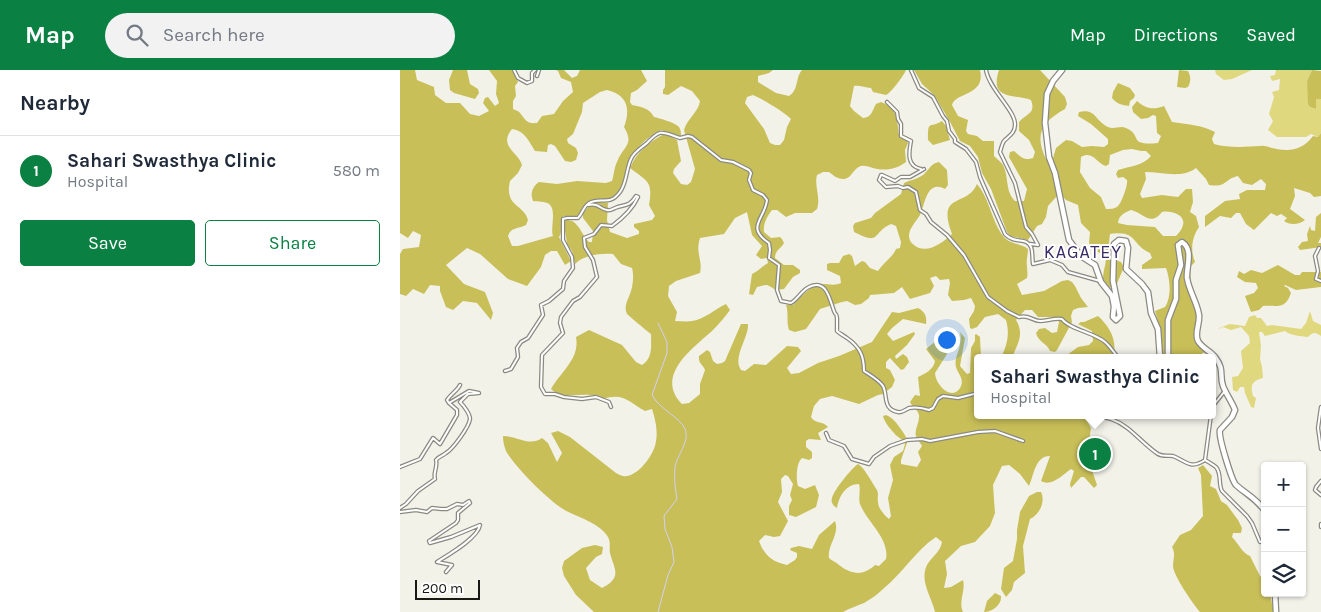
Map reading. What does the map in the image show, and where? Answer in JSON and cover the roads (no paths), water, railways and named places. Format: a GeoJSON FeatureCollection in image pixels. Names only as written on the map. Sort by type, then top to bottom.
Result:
{"type":"FeatureCollection","features":[{"type":"Feature","properties":{"kind":"main road"},"geometry":{"type":"LineString","coordinates":[[1062,70],[1053,81],[1047,94],[1045,123],[1049,157],[1055,173],[1069,240],[1081,256],[1095,265],[1101,282],[1112,296],[1114,306],[1112,317],[1114,319],[1118,319],[1119,312],[1113,281],[1114,250],[1116,242],[1119,240],[1124,241],[1128,248],[1126,269],[1148,292],[1151,313],[1158,329],[1160,354]]}},
{"type":"Feature","properties":{"kind":"main road"},"geometry":{"type":"LineString","coordinates":[[1168,354],[1168,320],[1176,298],[1176,280],[1181,265],[1178,249],[1179,243],[1182,242],[1188,250],[1187,277],[1199,316],[1197,335],[1199,343],[1210,354]]}},
{"type":"Feature","properties":{"kind":"main road"},"geometry":{"type":"LineString","coordinates":[[1216,360],[1221,367],[1222,385],[1235,408],[1235,413],[1219,434],[1230,473],[1235,484],[1253,497],[1261,507]]}},
{"type":"Feature","properties":{"kind":"main road"},"geometry":{"type":"LineString","coordinates":[[1275,597],[1276,612]]}},
{"type":"Feature","properties":{"kind":"street"},"geometry":{"type":"LineString","coordinates":[[514,70],[518,78],[527,83],[532,80],[532,73],[535,70]]}},
{"type":"Feature","properties":{"kind":"street"},"geometry":{"type":"LineString","coordinates":[[537,76],[539,70]]}},
{"type":"Feature","properties":{"kind":"street"},"geometry":{"type":"LineString","coordinates":[[911,70],[919,88],[933,97],[947,121],[949,131],[955,142],[966,149],[976,162],[980,177],[1006,234],[1012,240],[1038,245],[1026,226],[1015,183],[1000,152],[1003,143],[1014,129],[1014,118],[987,78],[986,70]]}},
{"type":"Feature","properties":{"kind":"street"},"geometry":{"type":"LineString","coordinates":[[887,102],[897,112],[901,124],[900,136],[911,140],[908,150],[910,160],[917,168],[924,169],[910,177],[901,177],[895,181],[881,175],[880,182],[886,187],[908,187],[916,192],[920,210],[926,214],[930,222],[947,235],[964,255],[988,297],[1007,311],[1019,317],[1032,317],[1040,321],[1051,318],[1062,319],[1069,326],[1082,329],[1104,341],[1115,354]]}},
{"type":"Feature","properties":{"kind":"street"},"geometry":{"type":"LineString","coordinates":[[505,371],[511,369],[518,357],[517,348],[521,342],[528,338],[543,315],[541,305],[563,289],[564,281],[573,268],[572,257],[563,240],[563,219],[578,218],[585,206],[594,200],[610,201],[618,194],[624,184],[632,158],[650,138],[664,132],[680,138],[692,137],[722,160],[733,162],[751,173],[749,180],[753,190],[763,195],[767,200],[766,208],[757,225],[757,230],[759,235],[769,243],[769,258],[779,265],[780,272],[777,290],[781,301],[792,303],[807,288],[813,285],[820,286],[826,290],[837,316],[837,331],[851,340],[860,350],[864,359],[864,371],[882,385],[887,404],[896,412],[909,408],[929,410],[943,396],[958,398],[974,394]]}},
{"type":"Feature","properties":{"kind":"street"},"geometry":{"type":"LineString","coordinates":[[585,206],[599,205],[608,210],[626,206],[636,196],[638,197],[625,216],[612,226],[601,225],[594,234],[584,238],[585,247],[593,260],[597,277],[561,316],[560,323],[564,333],[542,355],[541,387],[545,394],[555,394],[564,398],[582,399],[596,397],[607,401],[611,407]]}},
{"type":"Feature","properties":{"kind":"street"},"geometry":{"type":"LineString","coordinates":[[1029,244],[1032,250],[1033,264],[1050,260],[1062,265],[1068,272],[1101,282]]}},
{"type":"Feature","properties":{"kind":"street"},"geometry":{"type":"LineString","coordinates":[[1318,248],[1315,256],[1318,271],[1316,279],[1321,281]]}},
{"type":"Feature","properties":{"kind":"street"},"geometry":{"type":"LineString","coordinates":[[400,467],[420,459],[433,438],[440,444],[457,415],[457,410],[447,400],[456,392],[460,385]]}},
{"type":"Feature","properties":{"kind":"street"},"geometry":{"type":"LineString","coordinates":[[1216,402],[1225,390]]}},
{"type":"Feature","properties":{"kind":"street"},"geometry":{"type":"LineString","coordinates":[[400,508],[418,491],[435,479],[436,460],[446,454],[461,436],[470,421],[470,416],[460,402],[468,394],[479,393],[469,391],[449,403]]}},
{"type":"Feature","properties":{"kind":"street"},"geometry":{"type":"LineString","coordinates":[[1321,407],[1318,428],[1321,449]]}},
{"type":"Feature","properties":{"kind":"street"},"geometry":{"type":"LineString","coordinates":[[1110,419],[1126,426],[1159,454],[1174,457],[1190,465],[1205,460]]}},
{"type":"Feature","properties":{"kind":"street"},"geometry":{"type":"LineString","coordinates":[[1205,460],[1210,419]]}},
{"type":"Feature","properties":{"kind":"street"},"geometry":{"type":"LineString","coordinates":[[826,432],[829,440],[844,446],[852,459],[867,464],[890,446],[906,440],[922,439],[930,442],[978,432],[995,431],[1023,441]]}},
{"type":"Feature","properties":{"kind":"street"},"geometry":{"type":"LineString","coordinates":[[1205,460],[1218,472],[1220,488],[1247,516],[1261,542]]}},
{"type":"Feature","properties":{"kind":"street"},"geometry":{"type":"LineString","coordinates":[[1321,481],[1315,490],[1321,495]]}},
{"type":"Feature","properties":{"kind":"street"},"geometry":{"type":"LineString","coordinates":[[400,512],[416,510],[427,512],[432,508],[447,509],[457,504],[463,505],[469,501],[470,503],[458,513],[456,523],[429,541],[430,543],[439,542],[480,525],[478,531],[437,562],[452,565],[446,572]]}},
{"type":"Feature","properties":{"kind":"waterway"},"geometry":{"type":"LineString","coordinates":[[658,323],[667,342],[667,353],[652,395],[659,405],[679,421],[686,434],[685,444],[675,467],[677,499],[664,516],[665,529],[672,547],[674,562],[668,575],[658,612]]}},
{"type":"Feature","properties":{"kind":"place","name":"Sahari Swasthya Clinic"},"geometry":{"type":"Point","coordinates":[1095,454]}},
{"type":"Feature","properties":{"kind":"district","name":"KAGATEY"},"geometry":{"type":"Point","coordinates":[1083,252]}}]}
